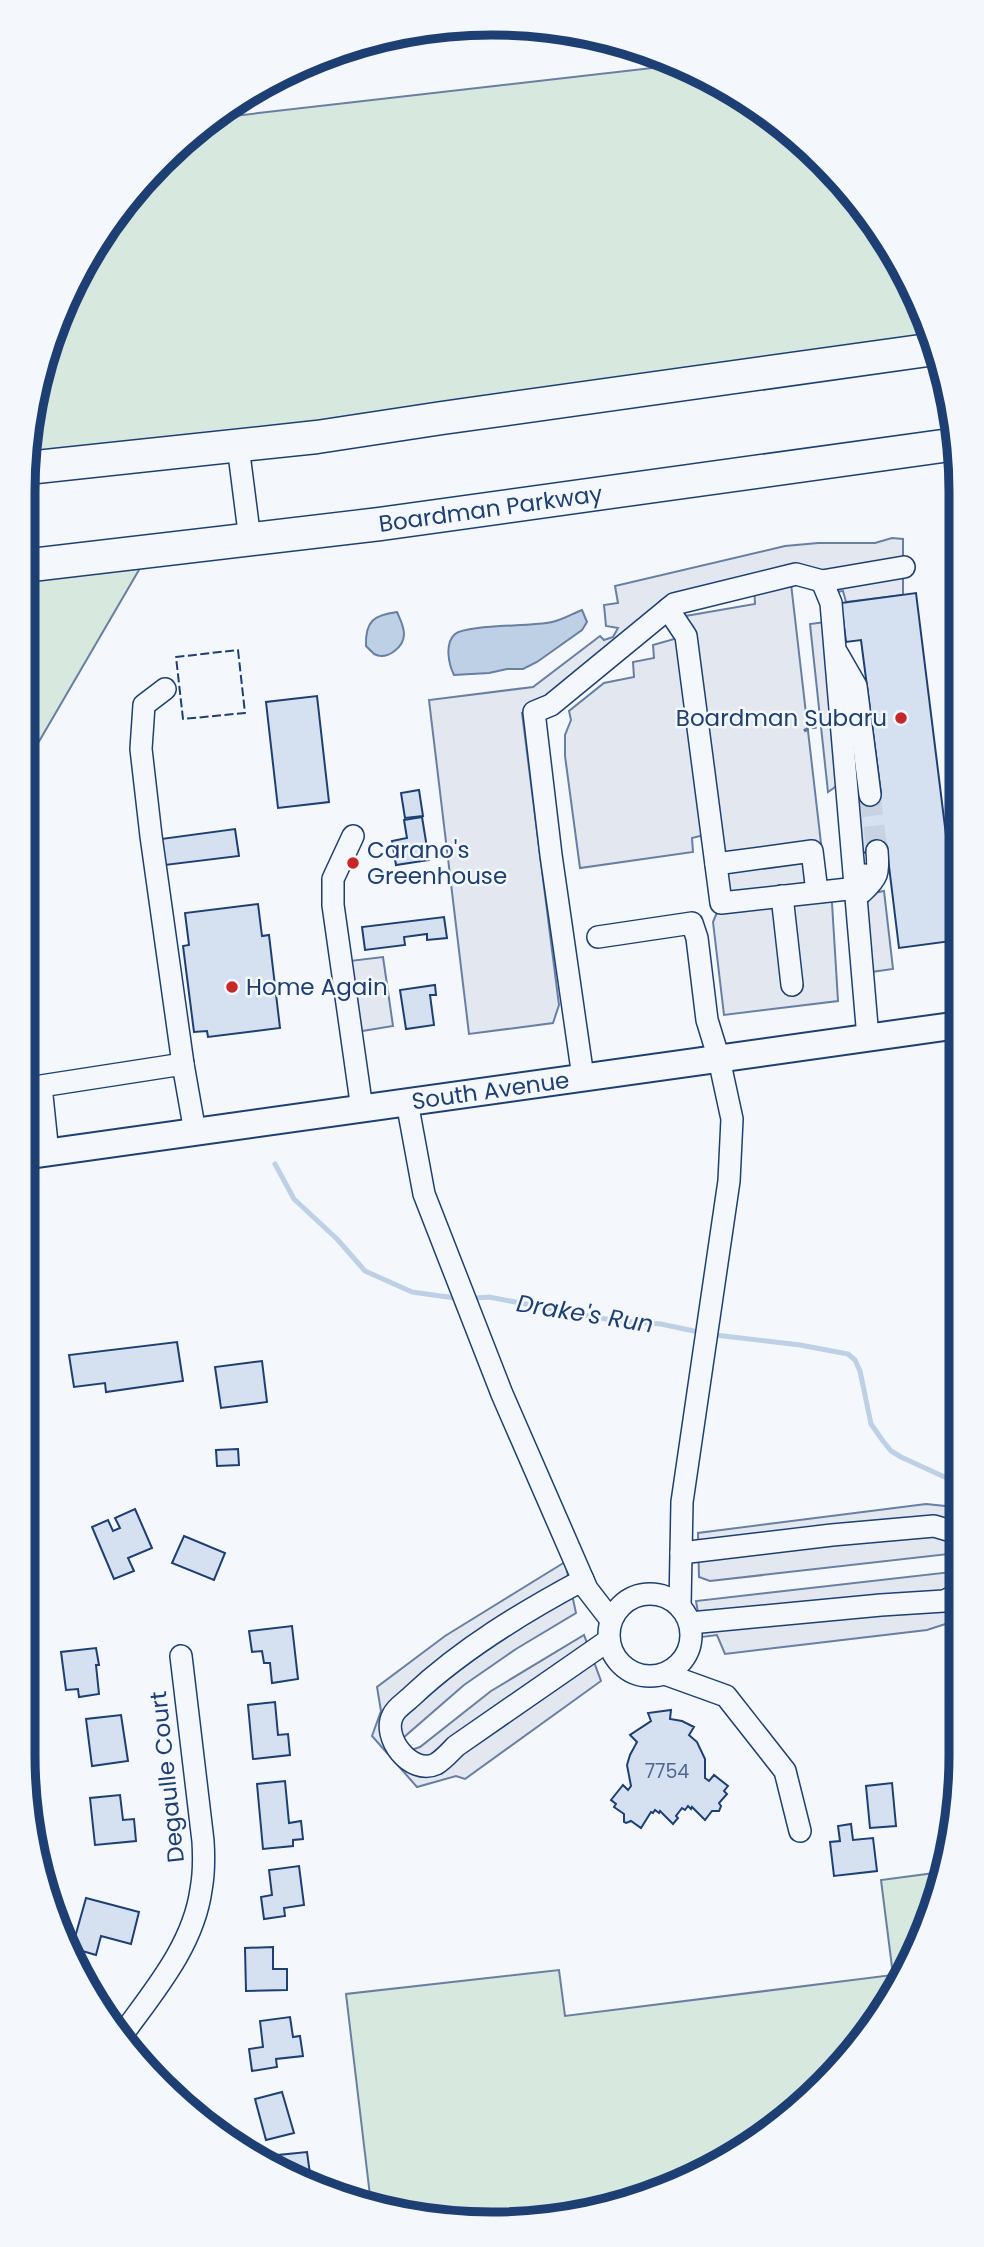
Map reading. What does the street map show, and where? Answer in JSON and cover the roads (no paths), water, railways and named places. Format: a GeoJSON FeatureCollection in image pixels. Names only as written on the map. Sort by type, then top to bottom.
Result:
{"type":"FeatureCollection","features":[{"type":"Feature","properties":{"kind":"highway"},"geometry":{"type":"LineString","coordinates":[[36,467],[317,437],[926,350]]}},
{"type":"Feature","properties":{"kind":"highway","name":"Boardman Parkway"},"geometry":{"type":"LineString","coordinates":[[35,565],[419,519],[946,445]]}},
{"type":"Feature","properties":{"kind":"main road","name":"South Avenue"},"geometry":{"type":"LineString","coordinates":[[35,1154],[949,1026]]}},
{"type":"Feature","properties":{"kind":"street"},"geometry":{"type":"LineString","coordinates":[[238,446],[250,540]]}},
{"type":"Feature","properties":{"kind":"street"},"geometry":{"type":"LineString","coordinates":[[583,1077],[534,712],[551,705],[674,604],[796,574],[822,580],[904,567]]}},
{"type":"Feature","properties":{"kind":"street"},"geometry":{"type":"LineString","coordinates":[[822,580],[831,603],[868,1038]]}},
{"type":"Feature","properties":{"kind":"street"},"geometry":{"type":"LineString","coordinates":[[668,609],[686,636],[721,903],[817,892],[857,892],[872,882],[878,872],[872,851]]}},
{"type":"Feature","properties":{"kind":"street"},"geometry":{"type":"LineString","coordinates":[[835,648],[848,687],[866,796]]}},
{"type":"Feature","properties":{"kind":"street"},"geometry":{"type":"LineString","coordinates":[[166,689],[144,705],[141,749],[151,836],[195,1132]]}},
{"type":"Feature","properties":{"kind":"street"},"geometry":{"type":"LineString","coordinates":[[353,836],[333,880],[332,905],[362,1109]]}},
{"type":"Feature","properties":{"kind":"street"},"geometry":{"type":"LineString","coordinates":[[716,864],[811,851],[817,892]]}},
{"type":"Feature","properties":{"kind":"street"},"geometry":{"type":"LineString","coordinates":[[782,896],[792,985]]}},
{"type":"Feature","properties":{"kind":"street"},"geometry":{"type":"LineString","coordinates":[[407,1102],[424,1194],[502,1394],[587,1589],[610,1630],[612,1653],[629,1671],[641,1676],[665,1674],[676,1668],[684,1659],[692,1636],[685,1614],[681,1553],[682,1502],[729,1181],[732,1119],[707,1020],[697,938],[692,923],[598,937]]}},
{"type":"Feature","properties":{"kind":"street"},"geometry":{"type":"LineString","coordinates":[[35,1154],[41,1086],[184,1064]]}},
{"type":"Feature","properties":{"kind":"street"},"geometry":{"type":"LineString","coordinates":[[681,1553],[934,1526],[949,1530]]}},
{"type":"Feature","properties":{"kind":"street"},"geometry":{"type":"LineString","coordinates":[[583,1580],[538,1604],[437,1672],[393,1714],[389,1728],[404,1756],[416,1763],[435,1764],[610,1630],[618,1608],[629,1599],[642,1594],[669,1598],[685,1614],[881,1605],[949,1598]]}},
{"type":"Feature","properties":{"kind":"street","name":"Degaulle Court"},"geometry":{"type":"LineString","coordinates":[[126,2029],[168,1970],[186,1939],[201,1893],[203,1841],[181,1656]]}},
{"type":"Feature","properties":{"kind":"street"},"geometry":{"type":"LineString","coordinates":[[665,1674],[726,1696],[785,1770],[800,1831]]}},
{"type":"Feature","properties":{"kind":"water"},"geometry":{"type":"Polygon","coordinates":[[[582,610],[587,622],[582,630],[537,662],[523,669],[454,675],[449,649],[455,634],[485,627],[542,624],[582,610]]]}},
{"type":"Feature","properties":{"kind":"water"},"geometry":{"type":"Polygon","coordinates":[[[397,612],[404,631],[401,644],[394,652],[384,656],[374,654],[366,646],[369,625],[377,617],[397,612]]]}},
{"type":"Feature","properties":{"kind":"waterway","name":"Drake's Run"},"geometry":{"type":"LineString","coordinates":[[275,1164],[294,1199],[337,1239],[365,1271],[412,1292],[455,1298]]}},
{"type":"Feature","properties":{"kind":"waterway","name":"Drake's Run"},"geometry":{"type":"LineString","coordinates":[[476,1298],[489,1297],[611,1320],[661,1324],[694,1331]]}},
{"type":"Feature","properties":{"kind":"waterway","name":"Drake's Run"},"geometry":{"type":"LineString","coordinates":[[715,1335],[800,1345],[848,1354],[855,1360],[860,1371],[871,1424],[891,1451],[949,1479]]}},
{"type":"Feature","properties":{"kind":"tunnel"},"geometry":{"type":"LineString","coordinates":[[870,795],[877,851]]}},
{"type":"Feature","properties":{"kind":"place","name":"Boardman Subaru"},"geometry":{"type":"Point","coordinates":[901,718]}},
{"type":"Feature","properties":{"kind":"place","name":"Carano's Greenhouse"},"geometry":{"type":"Point","coordinates":[353,863]}},
{"type":"Feature","properties":{"kind":"place","name":"Home Again"},"geometry":{"type":"Point","coordinates":[232,987]}}]}
